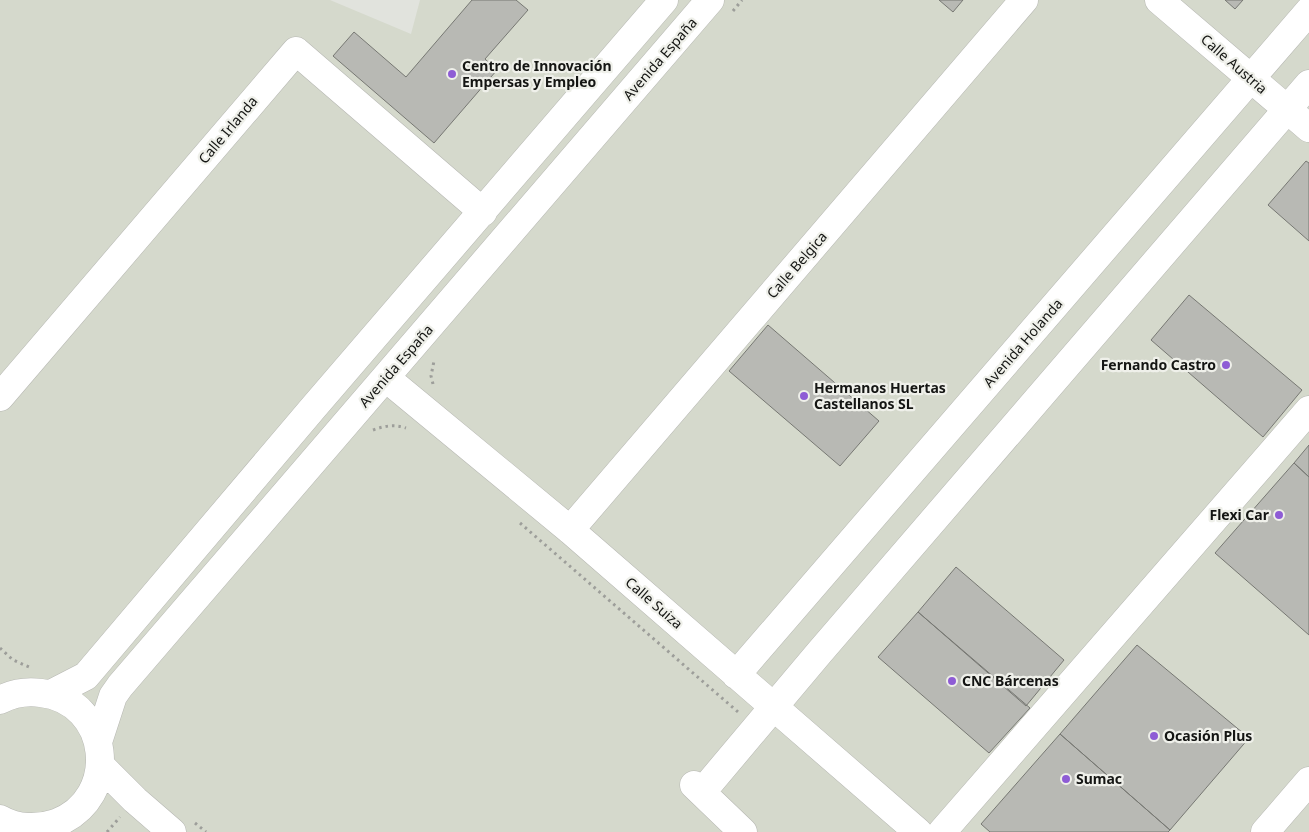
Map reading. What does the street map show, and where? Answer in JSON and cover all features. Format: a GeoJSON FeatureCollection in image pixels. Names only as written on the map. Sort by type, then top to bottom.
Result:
{"type":"FeatureCollection","features":[{"type":"Feature","properties":{"kind":"street"},"geometry":{"type":"LineString","coordinates":[[0,700],[7,696],[39,693],[86,676],[313,408],[664,0]]}},
{"type":"Feature","properties":{"kind":"street","name":"Calle Belgica"},"geometry":{"type":"LineString","coordinates":[[570,530],[1024,0]]}},
{"type":"Feature","properties":{"kind":"street","name":"Calle Austria"},"geometry":{"type":"LineString","coordinates":[[1159,0],[1309,128]]}},
{"type":"Feature","properties":{"kind":"street","name":"Avenida España"},"geometry":{"type":"LineString","coordinates":[[25,827],[66,819],[83,805],[95,787],[99,754],[112,696],[386,378],[720,7]]}},
{"type":"Feature","properties":{"kind":"street","name":"Avenida Holanda"},"geometry":{"type":"LineString","coordinates":[[736,675],[1309,12]]}},
{"type":"Feature","properties":{"kind":"street","name":"Calle Irlanda"},"geometry":{"type":"LineString","coordinates":[[0,397],[296,51],[483,212]]}},
{"type":"Feature","properties":{"kind":"street"},"geometry":{"type":"LineString","coordinates":[[743,832],[698,789],[764,717],[1309,84]]}},
{"type":"Feature","properties":{"kind":"street","name":"Calle Suiza"},"geometry":{"type":"LineString","coordinates":[[386,378],[570,530],[736,675],[764,717],[918,832]]}},
{"type":"Feature","properties":{"kind":"street"},"geometry":{"type":"LineString","coordinates":[[942,832],[1309,410]]}},
{"type":"Feature","properties":{"kind":"street"},"geometry":{"type":"LineString","coordinates":[[0,677],[72,704],[88,721],[99,754],[134,800],[172,832]]}},
{"type":"Feature","properties":{"kind":"street"},"geometry":{"type":"LineString","coordinates":[[1265,832],[1309,781]]}},
{"type":"Feature","properties":{"kind":"path"},"geometry":{"type":"LineString","coordinates":[[720,7],[742,0]]}},
{"type":"Feature","properties":{"kind":"path"},"geometry":{"type":"LineString","coordinates":[[435,357],[431,376],[435,392],[445,407],[435,418]]}},
{"type":"Feature","properties":{"kind":"path"},"geometry":{"type":"LineString","coordinates":[[368,432],[383,426],[398,426],[408,429]]}},
{"type":"Feature","properties":{"kind":"path"},"geometry":{"type":"LineString","coordinates":[[517,521],[764,717]]}},
{"type":"Feature","properties":{"kind":"path"},"geometry":{"type":"LineString","coordinates":[[107,832],[134,800]]}},
{"type":"Feature","properties":{"kind":"shaded area"},"geometry":{"type":"Polygon","coordinates":[[[0,0],[330,0],[411,34],[420,0],[1309,0],[1309,832],[0,832],[0,0]]]}},
{"type":"Feature","properties":{"kind":"building","name":"Centro de Innovación Empersas y Empleo"},"geometry":{"type":"Polygon","coordinates":[[[472,0],[516,0],[528,10],[485,59],[497,70],[434,143],[333,56],[354,32],[406,77],[472,0]]]}},
{"type":"Feature","properties":{"kind":"building"},"geometry":{"type":"Polygon","coordinates":[[[939,0],[963,0],[953,12],[939,0]]]}},
{"type":"Feature","properties":{"kind":"building"},"geometry":{"type":"Polygon","coordinates":[[[1225,0],[1243,0],[1235,9],[1225,0]]]}},
{"type":"Feature","properties":{"kind":"building"},"geometry":{"type":"Polygon","coordinates":[[[1306,161],[1309,163],[1309,241],[1268,205],[1306,161]]]}},
{"type":"Feature","properties":{"kind":"building","name":"Fernando Castro"},"geometry":{"type":"Polygon","coordinates":[[[1189,295],[1302,390],[1263,437],[1151,340],[1189,295]]]}},
{"type":"Feature","properties":{"kind":"building","name":"Hermanos Huertas Castellanos SL"},"geometry":{"type":"Polygon","coordinates":[[[768,325],[879,421],[840,466],[729,371],[768,325]]]}},
{"type":"Feature","properties":{"kind":"building"},"geometry":{"type":"Polygon","coordinates":[[[1309,445],[1309,477],[1294,463],[1309,445]]]}},
{"type":"Feature","properties":{"kind":"building","name":"Flexi Car"},"geometry":{"type":"Polygon","coordinates":[[[1294,463],[1309,477],[1309,635],[1215,553],[1294,463]]]}},
{"type":"Feature","properties":{"kind":"building"},"geometry":{"type":"Polygon","coordinates":[[[956,567],[1064,660],[1026,706],[918,612],[956,567]]]}},
{"type":"Feature","properties":{"kind":"building","name":"CNC Bárcenas"},"geometry":{"type":"Polygon","coordinates":[[[918,612],[1030,708],[989,753],[878,657],[918,612]]]}},
{"type":"Feature","properties":{"kind":"building","name":"Ocasión Plus"},"geometry":{"type":"Polygon","coordinates":[[[1137,645],[1249,738],[1170,830],[1060,734],[1137,645]]]}},
{"type":"Feature","properties":{"kind":"building","name":"Sumac"},"geometry":{"type":"Polygon","coordinates":[[[1060,734],[1170,830],[1168,832],[990,832],[981,824],[1060,734]]]}},
{"type":"Feature","properties":{"kind":"place","name":"Centro de Innovación Empersas y Empleo"},"geometry":{"type":"Point","coordinates":[452,74]}},
{"type":"Feature","properties":{"kind":"place","name":"Fernando Castro"},"geometry":{"type":"Point","coordinates":[1226,365]}},
{"type":"Feature","properties":{"kind":"place","name":"Hermanos Huertas Castellanos SL"},"geometry":{"type":"Point","coordinates":[804,396]}},
{"type":"Feature","properties":{"kind":"place","name":"Flexi Car"},"geometry":{"type":"Point","coordinates":[1279,515]}},
{"type":"Feature","properties":{"kind":"place","name":"CNC Bárcenas"},"geometry":{"type":"Point","coordinates":[952,681]}},
{"type":"Feature","properties":{"kind":"place","name":"Ocasión Plus"},"geometry":{"type":"Point","coordinates":[1154,736]}},
{"type":"Feature","properties":{"kind":"place","name":"Sumac"},"geometry":{"type":"Point","coordinates":[1066,779]}}]}
